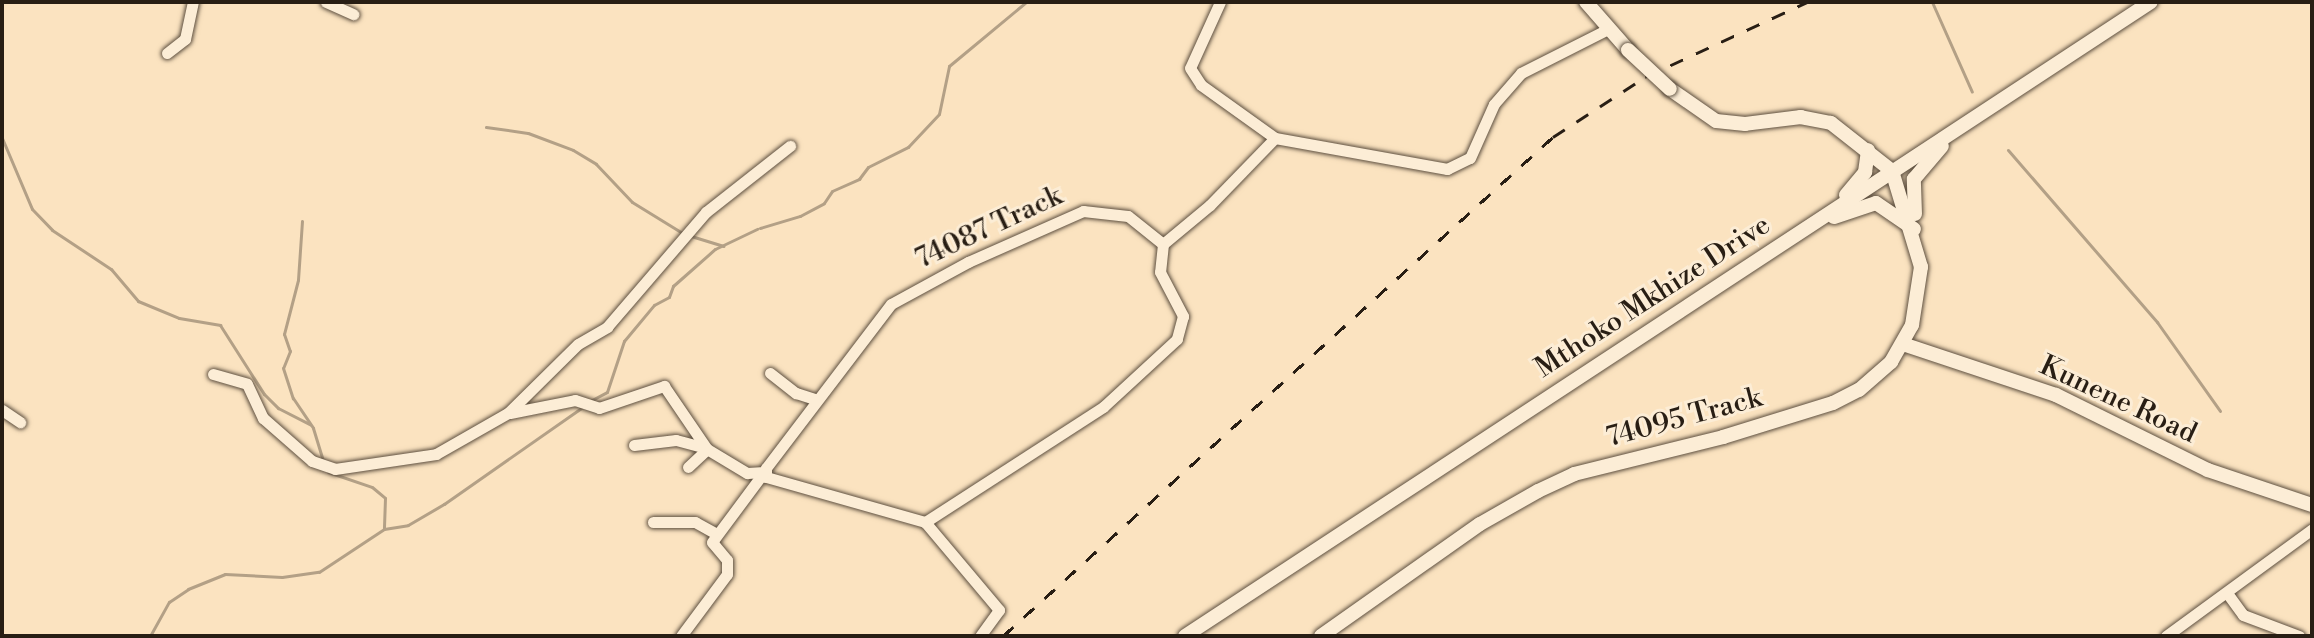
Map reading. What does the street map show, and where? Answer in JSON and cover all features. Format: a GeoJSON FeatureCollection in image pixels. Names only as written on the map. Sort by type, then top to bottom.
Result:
{"type":"FeatureCollection","features":[{"type":"Feature","properties":{"kind":"street"},"geometry":{"type":"LineString","coordinates":[[167,53],[185,39],[193,2]]}},
{"type":"Feature","properties":{"kind":"street"},"geometry":{"type":"LineString","coordinates":[[326,2],[353,14]]}},
{"type":"Feature","properties":{"kind":"street"},"geometry":{"type":"LineString","coordinates":[[1220,2],[1192,60],[1193,77],[1275,138],[1455,168],[1470,158],[1490,111],[1521,73],[1606,30]]}},
{"type":"Feature","properties":{"kind":"street"},"geometry":{"type":"LineString","coordinates":[[1586,2],[1606,30],[1670,89],[1716,121],[1821,120],[1868,150],[1892,171]]}},
{"type":"Feature","properties":{"kind":"street","name":"Mthoko Mkhize Drive"},"geometry":{"type":"LineString","coordinates":[[1185,636],[2151,2]]}},
{"type":"Feature","properties":{"kind":"street"},"geometry":{"type":"LineString","coordinates":[[1920,249],[1914,179],[1959,128]]}},
{"type":"Feature","properties":{"kind":"street"},"geometry":{"type":"LineString","coordinates":[[925,522],[1103,407],[1177,339],[1183,316],[1160,272],[1163,244],[1210,205],[1275,138]]}},
{"type":"Feature","properties":{"kind":"street"},"geometry":{"type":"LineString","coordinates":[[213,374],[247,384],[263,418],[312,461],[335,469],[436,454],[508,413],[578,344],[607,327],[706,212],[790,146]]}},
{"type":"Feature","properties":{"kind":"street"},"geometry":{"type":"LineString","coordinates":[[1832,210],[1865,172],[1868,150]]}},
{"type":"Feature","properties":{"kind":"street","name":"74095 Track"},"geometry":{"type":"LineString","coordinates":[[1321,636],[1480,524],[1574,474],[1723,437],[1833,403],[1875,378],[1903,344],[1918,299],[1920,249],[1892,171]]}},
{"type":"Feature","properties":{"kind":"street"},"geometry":{"type":"LineString","coordinates":[[1800,231],[1876,203],[1914,229]]}},
{"type":"Feature","properties":{"kind":"street","name":"74087 Track"},"geometry":{"type":"LineString","coordinates":[[717,534],[891,304],[1044,226],[1083,211],[1118,212],[1163,244]]}},
{"type":"Feature","properties":{"kind":"street","name":"Kunene Road"},"geometry":{"type":"LineString","coordinates":[[1903,344],[2056,395],[2194,464],[2312,505]]}},
{"type":"Feature","properties":{"kind":"street"},"geometry":{"type":"LineString","coordinates":[[770,373],[796,393],[817,400]]}},
{"type":"Feature","properties":{"kind":"street"},"geometry":{"type":"LineString","coordinates":[[508,413],[575,400],[599,408],[664,386],[707,449]]}},
{"type":"Feature","properties":{"kind":"street"},"geometry":{"type":"LineString","coordinates":[[2,410],[20,422]]}},
{"type":"Feature","properties":{"kind":"street"},"geometry":{"type":"LineString","coordinates":[[634,445],[676,440],[707,449],[747,473],[764,472],[842,502],[925,522],[999,610],[980,636]]}},
{"type":"Feature","properties":{"kind":"street"},"geometry":{"type":"LineString","coordinates":[[688,467],[707,449]]}},
{"type":"Feature","properties":{"kind":"street"},"geometry":{"type":"LineString","coordinates":[[653,522],[695,522],[717,534],[712,542],[727,560],[727,574],[681,636]]}},
{"type":"Feature","properties":{"kind":"street"},"geometry":{"type":"LineString","coordinates":[[2166,636],[2312,529]]}},
{"type":"Feature","properties":{"kind":"street"},"geometry":{"type":"LineString","coordinates":[[2227,593],[2243,615],[2299,636]]}},
{"type":"Feature","properties":{"kind":"waterway"},"geometry":{"type":"LineString","coordinates":[[760,228],[800,216],[824,203],[832,191],[859,179],[868,167],[908,147],[939,114],[949,66],[1026,2]]}},
{"type":"Feature","properties":{"kind":"waterway"},"geometry":{"type":"LineString","coordinates":[[1932,2],[1972,92]]}},
{"type":"Feature","properties":{"kind":"waterway"},"geometry":{"type":"LineString","coordinates":[[2,78],[2,92]]}},
{"type":"Feature","properties":{"kind":"waterway"},"geometry":{"type":"LineString","coordinates":[[486,127],[528,133],[573,150],[596,164],[632,202],[684,234]]}},
{"type":"Feature","properties":{"kind":"waterway"},"geometry":{"type":"LineString","coordinates":[[2,138],[32,209],[52,230],[111,269],[138,301],[179,318],[220,325],[264,394],[278,408],[310,424]]}},
{"type":"Feature","properties":{"kind":"waterway"},"geometry":{"type":"LineString","coordinates":[[2008,150],[2157,322],[2220,411]]}},
{"type":"Feature","properties":{"kind":"waterway"},"geometry":{"type":"LineString","coordinates":[[302,221],[298,280],[284,334],[290,351],[283,368],[293,398],[313,428],[323,461]]}},
{"type":"Feature","properties":{"kind":"waterway"},"geometry":{"type":"LineString","coordinates":[[590,401],[607,392],[624,341],[654,305],[669,297],[673,286],[715,249],[757,229]]}},
{"type":"Feature","properties":{"kind":"waterway"},"geometry":{"type":"LineString","coordinates":[[691,236],[723,246]]}},
{"type":"Feature","properties":{"kind":"waterway"},"geometry":{"type":"LineString","coordinates":[[150,636],[169,602],[188,589],[225,574],[282,577],[319,572],[384,529],[408,525],[444,504],[584,406]]}},
{"type":"Feature","properties":{"kind":"waterway"},"geometry":{"type":"LineString","coordinates":[[328,472],[372,487],[385,498],[384,528]]}},
{"type":"Feature","properties":{"kind":"railway"},"geometry":{"type":"LineString","coordinates":[[1003,636],[1553,137],[1645,77],[1807,2]]}}]}
